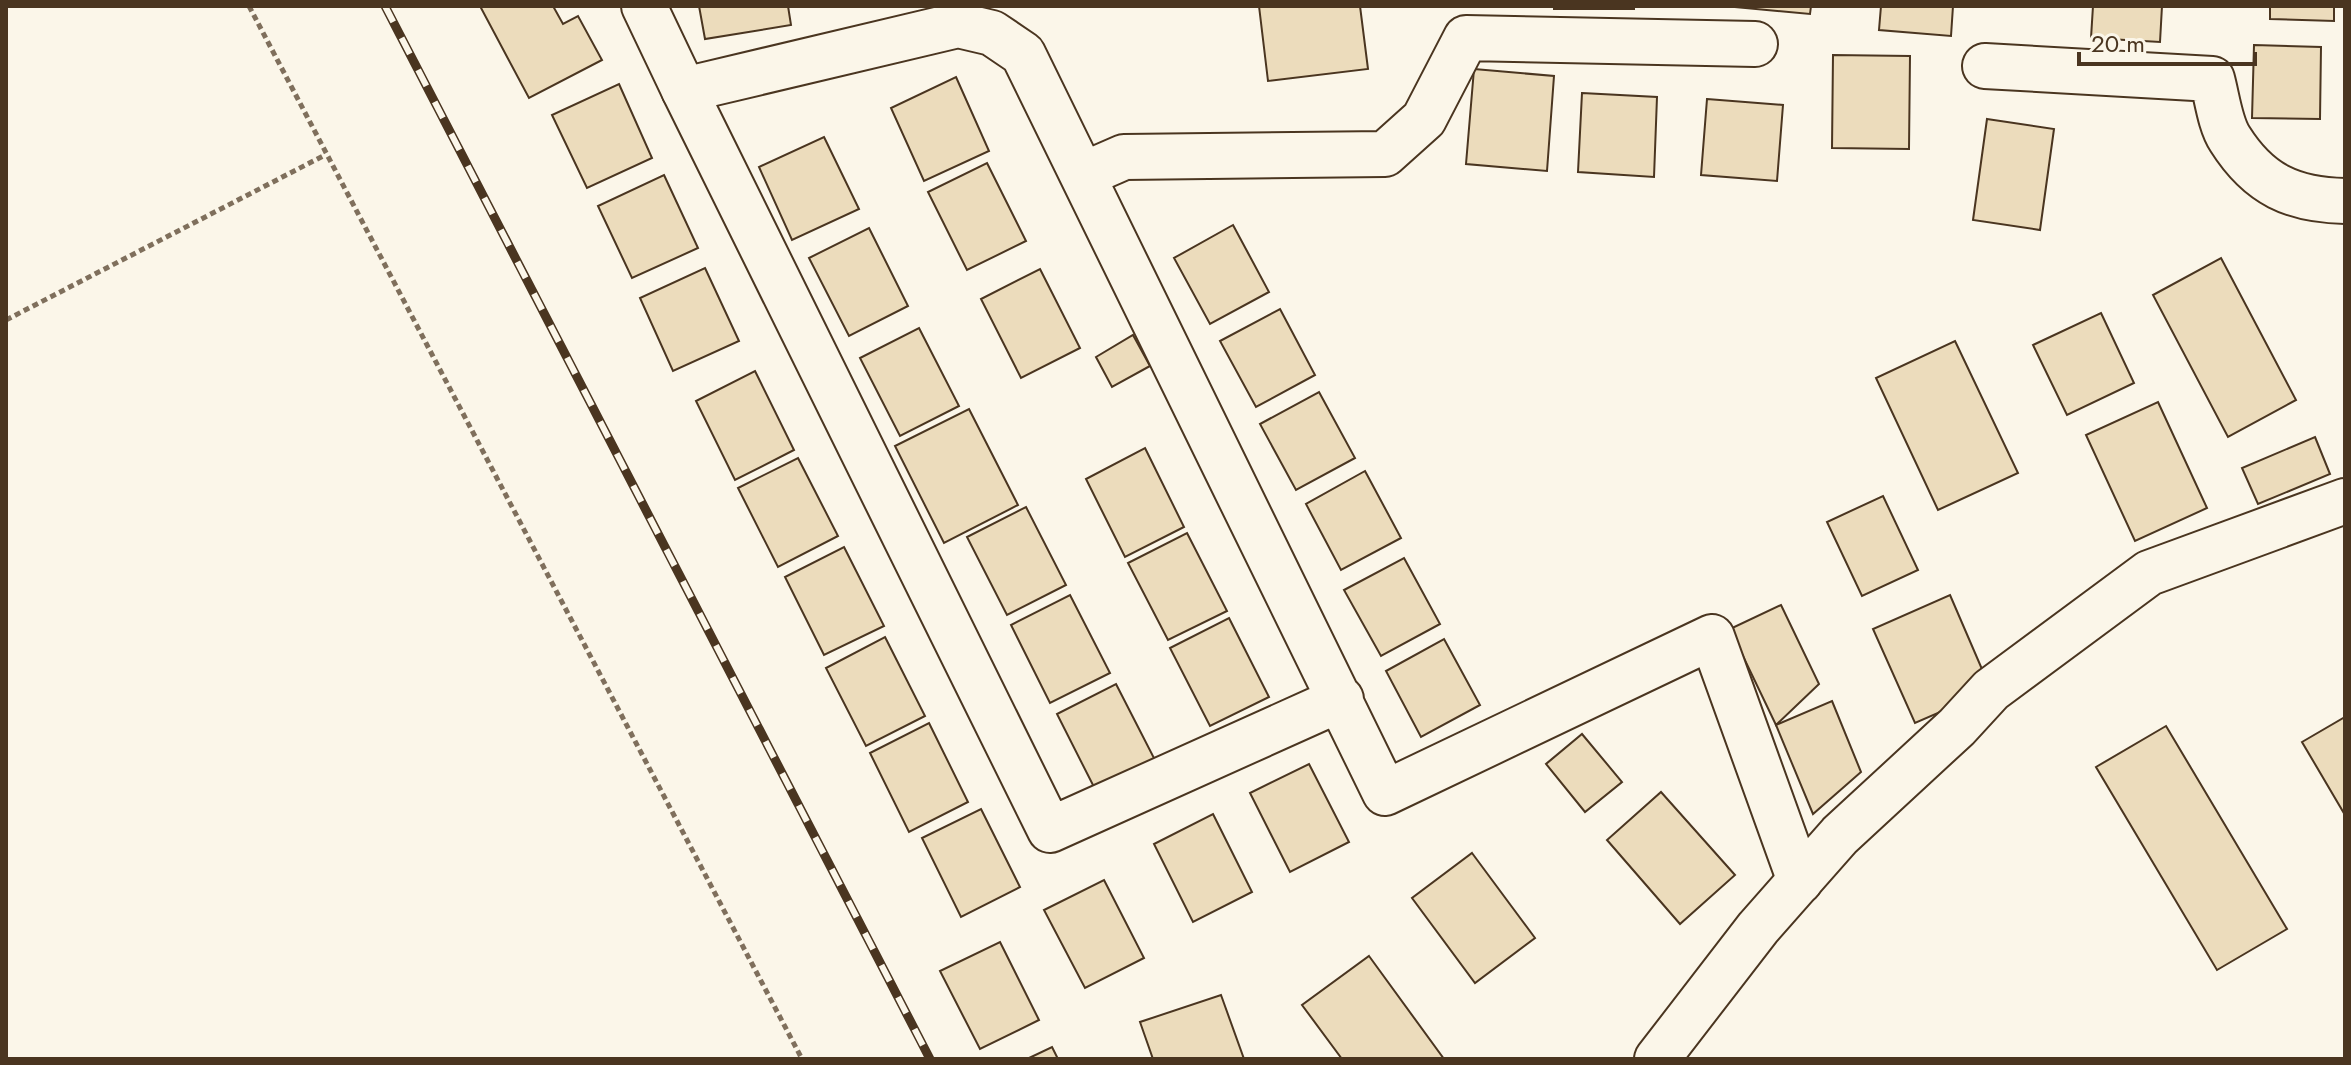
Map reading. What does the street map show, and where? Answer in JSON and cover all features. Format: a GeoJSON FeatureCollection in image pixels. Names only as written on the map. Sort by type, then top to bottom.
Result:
{"type":"FeatureCollection","features":[{"type":"Feature","properties":{"kind":"street"},"geometry":{"type":"LineString","coordinates":[[644,6],[1050,830],[1341,699]]}},
{"type":"Feature","properties":{"kind":"street"},"geometry":{"type":"LineString","coordinates":[[684,90],[958,25],[992,33],[1023,54],[1085,174],[1385,793],[1712,637],[1800,881]]}},
{"type":"Feature","properties":{"kind":"street"},"geometry":{"type":"LineString","coordinates":[[1085,174],[1124,157],[1385,154],[1424,119],[1466,38],[1755,44]]}},
{"type":"Feature","properties":{"kind":"street"},"geometry":{"type":"LineString","coordinates":[[1985,66],[2212,79],[2228,138],[2265,180],[2309,200],[2345,201]]}},
{"type":"Feature","properties":{"kind":"street"},"geometry":{"type":"LineString","coordinates":[[1657,1059],[1840,835],[1991,690],[2149,573],[2345,501]]}},
{"type":"Feature","properties":{"kind":"path"},"geometry":{"type":"LineString","coordinates":[[249,6],[802,1059]]}},
{"type":"Feature","properties":{"kind":"path"},"geometry":{"type":"LineString","coordinates":[[6,320],[325,155]]}},
{"type":"Feature","properties":{"kind":"building"},"geometry":{"type":"Polygon","coordinates":[[[480,6],[553,6],[563,24],[578,16],[602,60],[529,98],[480,6]]]}},
{"type":"Feature","properties":{"kind":"building"},"geometry":{"type":"Polygon","coordinates":[[[699,6],[788,6],[791,25],[705,39],[699,6]]]}},
{"type":"Feature","properties":{"kind":"building"},"geometry":{"type":"Polygon","coordinates":[[[1259,6],[1360,6],[1368,69],[1268,81],[1259,6]]]}},
{"type":"Feature","properties":{"kind":"building"},"geometry":{"type":"Polygon","coordinates":[[[1554,6],[1634,6],[1634,9],[1554,9],[1554,6]]]}},
{"type":"Feature","properties":{"kind":"building"},"geometry":{"type":"Polygon","coordinates":[[[1724,6],[1811,6],[1810,14],[1724,6]]]}},
{"type":"Feature","properties":{"kind":"building"},"geometry":{"type":"Polygon","coordinates":[[[1881,6],[1953,6],[1951,36],[1879,30],[1881,6]]]}},
{"type":"Feature","properties":{"kind":"building"},"geometry":{"type":"Polygon","coordinates":[[[2093,6],[2162,6],[2160,42],[2091,38],[2093,6]]]}},
{"type":"Feature","properties":{"kind":"building"},"geometry":{"type":"Polygon","coordinates":[[[2270,6],[2334,6],[2334,21],[2270,19],[2270,6]]]}},
{"type":"Feature","properties":{"kind":"building"},"geometry":{"type":"Polygon","coordinates":[[[2254,45],[2321,47],[2320,119],[2252,118],[2254,45]]]}},
{"type":"Feature","properties":{"kind":"building"},"geometry":{"type":"Polygon","coordinates":[[[1833,55],[1910,56],[1909,149],[1832,148],[1833,55]]]}},
{"type":"Feature","properties":{"kind":"building"},"geometry":{"type":"Polygon","coordinates":[[[1474,69],[1554,76],[1547,171],[1466,164],[1474,69]]]}},
{"type":"Feature","properties":{"kind":"building"},"geometry":{"type":"Polygon","coordinates":[[[956,77],[989,151],[924,181],[891,108],[956,77]]]}},
{"type":"Feature","properties":{"kind":"building"},"geometry":{"type":"Polygon","coordinates":[[[619,84],[652,158],[587,188],[552,115],[619,84]]]}},
{"type":"Feature","properties":{"kind":"building"},"geometry":{"type":"Polygon","coordinates":[[[1582,93],[1657,97],[1654,177],[1578,172],[1582,93]]]}},
{"type":"Feature","properties":{"kind":"building"},"geometry":{"type":"Polygon","coordinates":[[[1707,99],[1783,105],[1777,181],[1701,175],[1707,99]]]}},
{"type":"Feature","properties":{"kind":"building"},"geometry":{"type":"Polygon","coordinates":[[[1987,119],[2054,129],[2040,230],[1973,220],[1987,119]]]}},
{"type":"Feature","properties":{"kind":"building"},"geometry":{"type":"Polygon","coordinates":[[[824,137],[859,209],[792,240],[759,167],[824,137]]]}},
{"type":"Feature","properties":{"kind":"building"},"geometry":{"type":"Polygon","coordinates":[[[987,163],[1026,241],[967,270],[928,192],[987,163]]]}},
{"type":"Feature","properties":{"kind":"building"},"geometry":{"type":"Polygon","coordinates":[[[664,175],[698,248],[632,278],[598,206],[664,175]]]}},
{"type":"Feature","properties":{"kind":"building"},"geometry":{"type":"Polygon","coordinates":[[[1233,225],[1269,292],[1210,324],[1174,258],[1233,225]]]}},
{"type":"Feature","properties":{"kind":"building"},"geometry":{"type":"Polygon","coordinates":[[[869,228],[908,306],[849,336],[809,258],[869,228]]]}},
{"type":"Feature","properties":{"kind":"building"},"geometry":{"type":"Polygon","coordinates":[[[2221,258],[2296,400],[2228,437],[2153,295],[2221,258]]]}},
{"type":"Feature","properties":{"kind":"building"},"geometry":{"type":"Polygon","coordinates":[[[705,268],[739,341],[673,371],[640,298],[705,268]]]}},
{"type":"Feature","properties":{"kind":"building"},"geometry":{"type":"Polygon","coordinates":[[[1040,269],[1080,348],[1021,378],[981,299],[1040,269]]]}},
{"type":"Feature","properties":{"kind":"building"},"geometry":{"type":"Polygon","coordinates":[[[1280,309],[1315,375],[1256,407],[1220,341],[1280,309]]]}},
{"type":"Feature","properties":{"kind":"building"},"geometry":{"type":"Polygon","coordinates":[[[2101,313],[2134,383],[2067,415],[2033,345],[2101,313]]]}},
{"type":"Feature","properties":{"kind":"building"},"geometry":{"type":"Polygon","coordinates":[[[919,328],[959,406],[900,436],[860,358],[919,328]]]}},
{"type":"Feature","properties":{"kind":"building"},"geometry":{"type":"Polygon","coordinates":[[[1133,335],[1150,366],[1112,387],[1096,357],[1133,335]]]}},
{"type":"Feature","properties":{"kind":"building"},"geometry":{"type":"Polygon","coordinates":[[[1955,341],[2018,473],[1938,510],[1876,378],[1955,341]]]}},
{"type":"Feature","properties":{"kind":"building"},"geometry":{"type":"Polygon","coordinates":[[[755,371],[794,450],[735,480],[696,401],[755,371]]]}},
{"type":"Feature","properties":{"kind":"building"},"geometry":{"type":"Polygon","coordinates":[[[1319,392],[1355,458],[1296,490],[1260,424],[1319,392]]]}},
{"type":"Feature","properties":{"kind":"building"},"geometry":{"type":"Polygon","coordinates":[[[2158,402],[2207,508],[2135,541],[2086,435],[2158,402]]]}},
{"type":"Feature","properties":{"kind":"building"},"geometry":{"type":"Polygon","coordinates":[[[969,409],[1018,505],[944,543],[895,446],[969,409]]]}},
{"type":"Feature","properties":{"kind":"building"},"geometry":{"type":"Polygon","coordinates":[[[2315,437],[2330,474],[2258,504],[2242,468],[2315,437]]]}},
{"type":"Feature","properties":{"kind":"building"},"geometry":{"type":"Polygon","coordinates":[[[1145,448],[1184,527],[1125,557],[1086,479],[1145,448]]]}},
{"type":"Feature","properties":{"kind":"building"},"geometry":{"type":"Polygon","coordinates":[[[798,458],[838,536],[778,567],[738,488],[798,458]]]}},
{"type":"Feature","properties":{"kind":"building"},"geometry":{"type":"Polygon","coordinates":[[[1365,471],[1401,538],[1341,570],[1306,504],[1365,471]]]}},
{"type":"Feature","properties":{"kind":"building"},"geometry":{"type":"Polygon","coordinates":[[[1883,496],[1918,570],[1862,596],[1827,522],[1883,496]]]}},
{"type":"Feature","properties":{"kind":"building"},"geometry":{"type":"Polygon","coordinates":[[[1026,507],[1066,585],[1007,615],[967,537],[1026,507]]]}},
{"type":"Feature","properties":{"kind":"building"},"geometry":{"type":"Polygon","coordinates":[[[1187,533],[1227,611],[1168,640],[1128,563],[1187,533]]]}},
{"type":"Feature","properties":{"kind":"building"},"geometry":{"type":"Polygon","coordinates":[[[844,547],[884,626],[824,655],[785,577],[844,547]]]}},
{"type":"Feature","properties":{"kind":"building"},"geometry":{"type":"Polygon","coordinates":[[[1404,558],[1440,624],[1381,656],[1344,590],[1404,558]]]}},
{"type":"Feature","properties":{"kind":"building"},"geometry":{"type":"Polygon","coordinates":[[[1070,595],[1110,673],[1050,703],[1011,625],[1070,595]]]}},
{"type":"Feature","properties":{"kind":"building"},"geometry":{"type":"Polygon","coordinates":[[[1950,595],[1991,690],[1915,723],[1873,629],[1950,595]]]}},
{"type":"Feature","properties":{"kind":"building"},"geometry":{"type":"Polygon","coordinates":[[[1781,605],[1819,684],[1776,725],[1730,629],[1781,605]]]}},
{"type":"Feature","properties":{"kind":"building"},"geometry":{"type":"Polygon","coordinates":[[[1229,618],[1269,697],[1210,726],[1170,648],[1229,618]]]}},
{"type":"Feature","properties":{"kind":"building"},"geometry":{"type":"Polygon","coordinates":[[[885,637],[925,716],[866,746],[826,668],[885,637]]]}},
{"type":"Feature","properties":{"kind":"building"},"geometry":{"type":"Polygon","coordinates":[[[1444,639],[1480,705],[1421,737],[1386,671],[1444,639]]]}},
{"type":"Feature","properties":{"kind":"building"},"geometry":{"type":"Polygon","coordinates":[[[1116,684],[1156,762],[1097,793],[1057,714],[1116,684]]]}},
{"type":"Feature","properties":{"kind":"building"},"geometry":{"type":"Polygon","coordinates":[[[1832,701],[1861,772],[1813,814],[1776,725],[1832,701]]]}},
{"type":"Feature","properties":{"kind":"building"},"geometry":{"type":"Polygon","coordinates":[[[2345,717],[2345,815],[2302,742],[2345,717]]]}},
{"type":"Feature","properties":{"kind":"building"},"geometry":{"type":"Polygon","coordinates":[[[929,723],[968,802],[909,832],[870,753],[929,723]]]}},
{"type":"Feature","properties":{"kind":"building"},"geometry":{"type":"Polygon","coordinates":[[[2166,726],[2287,929],[2217,970],[2096,767],[2166,726]]]}},
{"type":"Feature","properties":{"kind":"building"},"geometry":{"type":"Polygon","coordinates":[[[1582,734],[1622,782],[1585,812],[1546,764],[1582,734]]]}},
{"type":"Feature","properties":{"kind":"building"},"geometry":{"type":"Polygon","coordinates":[[[1309,764],[1349,842],[1290,872],[1250,793],[1309,764]]]}},
{"type":"Feature","properties":{"kind":"building"},"geometry":{"type":"Polygon","coordinates":[[[1661,792],[1735,875],[1680,924],[1607,840],[1661,792]]]}},
{"type":"Feature","properties":{"kind":"building"},"geometry":{"type":"Polygon","coordinates":[[[981,809],[1020,887],[961,917],[922,838],[981,809]]]}},
{"type":"Feature","properties":{"kind":"building"},"geometry":{"type":"Polygon","coordinates":[[[1213,814],[1252,892],[1193,922],[1154,844],[1213,814]]]}},
{"type":"Feature","properties":{"kind":"building"},"geometry":{"type":"Polygon","coordinates":[[[1472,853],[1535,938],[1475,983],[1412,898],[1472,853]]]}},
{"type":"Feature","properties":{"kind":"building"},"geometry":{"type":"Polygon","coordinates":[[[1104,880],[1144,958],[1085,988],[1044,910],[1104,880]]]}},
{"type":"Feature","properties":{"kind":"building"},"geometry":{"type":"Polygon","coordinates":[[[1000,942],[1039,1020],[980,1049],[940,971],[1000,942]]]}},
{"type":"Feature","properties":{"kind":"building"},"geometry":{"type":"Polygon","coordinates":[[[1369,956],[1444,1059],[1342,1059],[1302,1005],[1369,956]]]}},
{"type":"Feature","properties":{"kind":"building"},"geometry":{"type":"Polygon","coordinates":[[[1221,995],[1244,1059],[1153,1059],[1140,1022],[1221,995]]]}},
{"type":"Feature","properties":{"kind":"building"},"geometry":{"type":"Polygon","coordinates":[[[1052,1047],[1058,1059],[1027,1059],[1052,1047]]]}},
{"type":"Feature","properties":{"kind":"railway"},"geometry":{"type":"LineString","coordinates":[[385,6],[930,1059]]}}]}
